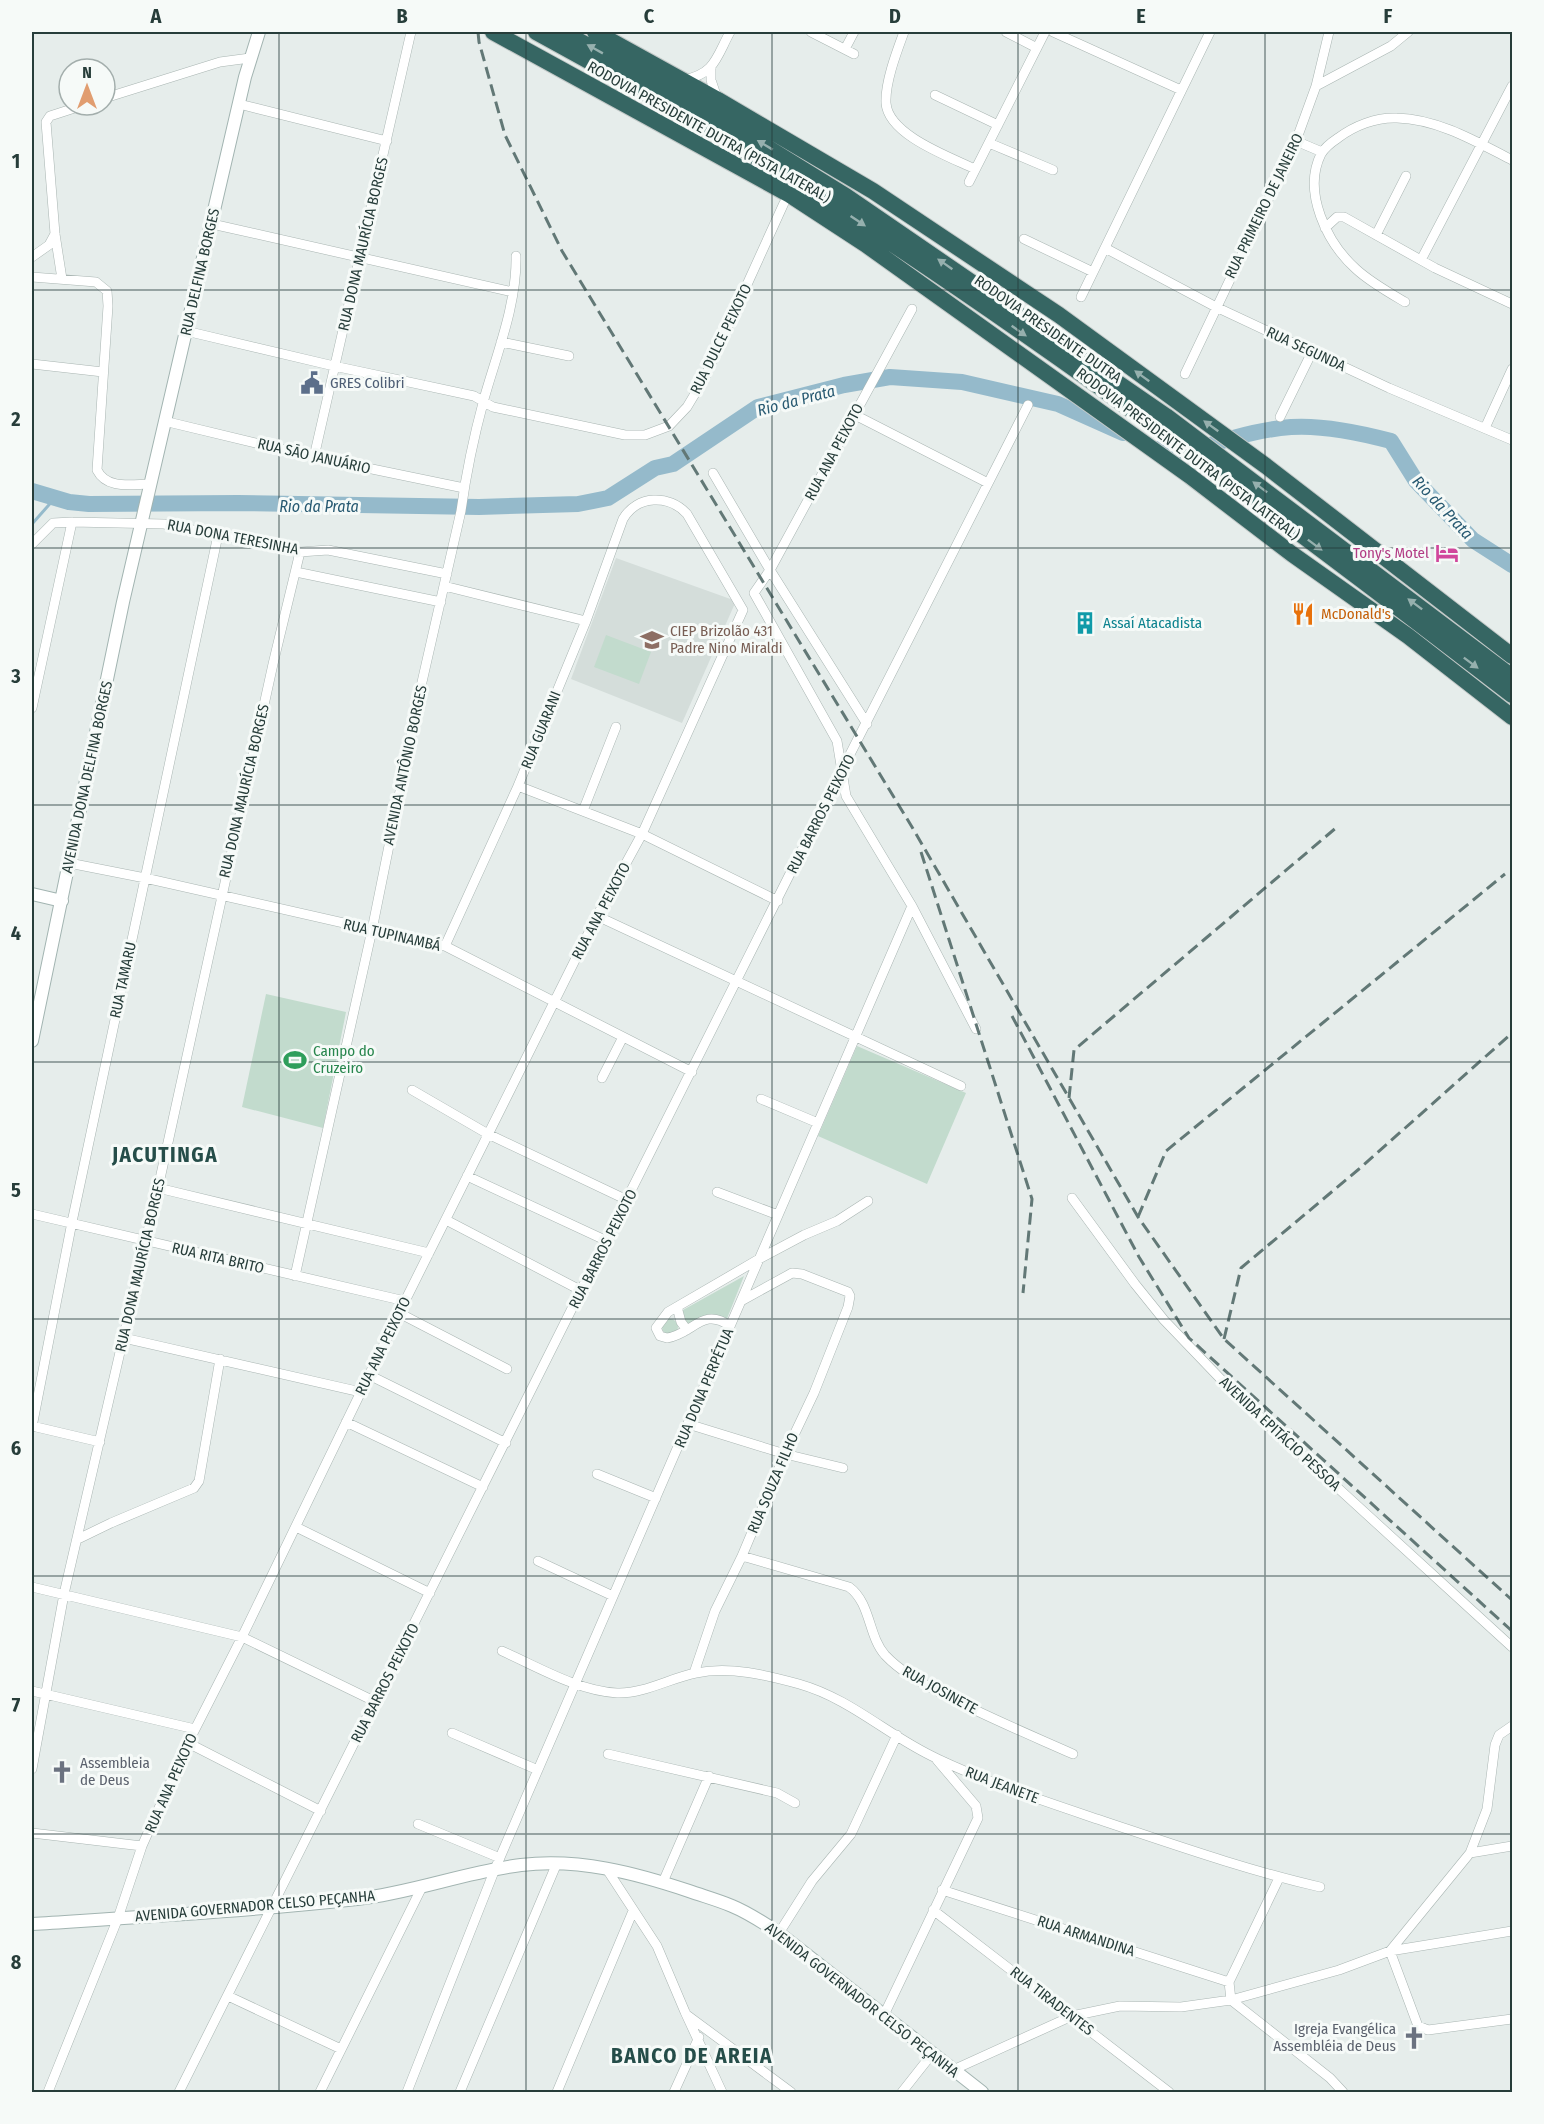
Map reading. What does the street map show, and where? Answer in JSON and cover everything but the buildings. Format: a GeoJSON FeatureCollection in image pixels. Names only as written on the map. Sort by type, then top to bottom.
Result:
{"type":"FeatureCollection","features":[{"type":"Feature","properties":{"kind":"highway","name":"RODOVIA PRESIDENTE DUTRA (PISTA LATERAL)"},"geometry":{"type":"LineString","coordinates":[[493,32],[770,184],[865,244],[1190,476],[1292,554],[1408,636],[1512,717]]}},
{"type":"Feature","properties":{"kind":"highway","name":"RODOVIA PRESIDENTE DUTRA"},"geometry":{"type":"LineString","coordinates":[[536,32],[631,84],[843,211],[1163,422]]}},
{"type":"Feature","properties":{"kind":"highway","name":"RODOVIA PRESIDENTE DUTRA"},"geometry":{"type":"LineString","coordinates":[[563,32],[726,122],[846,196],[1163,422],[1512,694]]}},
{"type":"Feature","properties":{"kind":"highway","name":"RODOVIA PRESIDENTE DUTRA (PISTA LATERAL)"},"geometry":{"type":"LineString","coordinates":[[595,32],[718,100],[873,191],[1059,315],[1266,466],[1512,656]]}},
{"type":"Feature","properties":{"kind":"highway"},"geometry":{"type":"LineString","coordinates":[[577,78],[594,94],[618,111],[784,203],[818,213]]}},
{"type":"Feature","properties":{"kind":"highway","name":"RODOVIA PRESIDENTE DUTRA"},"geometry":{"type":"LineString","coordinates":[[1223,468],[1512,677]]}},
{"type":"Feature","properties":{"kind":"street","name":"RUA DELFINA BORGES"},"geometry":{"type":"LineString","coordinates":[[143,518],[239,104],[259,32]]}},
{"type":"Feature","properties":{"kind":"street","name":"RUA DONA MAURÍCIA BORGES"},"geometry":{"type":"LineString","coordinates":[[314,457],[411,32]]}},
{"type":"Feature","properties":{"kind":"street"},"geometry":{"type":"LineString","coordinates":[[718,100],[711,80],[711,69],[730,32]]}},
{"type":"Feature","properties":{"kind":"street"},"geometry":{"type":"LineString","coordinates":[[811,32],[849,51],[854,32]]}},
{"type":"Feature","properties":{"kind":"street"},"geometry":{"type":"LineString","coordinates":[[904,32],[886,94],[886,105],[890,115],[898,126],[919,142],[975,169]]}},
{"type":"Feature","properties":{"kind":"street"},"geometry":{"type":"LineString","coordinates":[[1006,32],[1037,48]]}},
{"type":"Feature","properties":{"kind":"street"},"geometry":{"type":"LineString","coordinates":[[969,182],[1045,32]]}},
{"type":"Feature","properties":{"kind":"street"},"geometry":{"type":"LineString","coordinates":[[1053,32],[1181,90]]}},
{"type":"Feature","properties":{"kind":"street"},"geometry":{"type":"LineString","coordinates":[[1081,297],[1210,32]]}},
{"type":"Feature","properties":{"kind":"street","name":"RUA PRIMEIRO DE JANEIRO"},"geometry":{"type":"LineString","coordinates":[[1185,374],[1296,141],[1316,86],[1329,32]]}},
{"type":"Feature","properties":{"kind":"street"},"geometry":{"type":"LineString","coordinates":[[1316,86],[1391,46],[1408,32]]}},
{"type":"Feature","properties":{"kind":"street"},"geometry":{"type":"LineString","coordinates":[[117,94],[219,62],[250,58]]}},
{"type":"Feature","properties":{"kind":"street"},"geometry":{"type":"LineString","coordinates":[[683,80],[700,76],[711,69]]}},
{"type":"Feature","properties":{"kind":"street"},"geometry":{"type":"LineString","coordinates":[[1421,260],[1512,86]]}},
{"type":"Feature","properties":{"kind":"street"},"geometry":{"type":"LineString","coordinates":[[935,95],[998,124]]}},
{"type":"Feature","properties":{"kind":"street"},"geometry":{"type":"LineString","coordinates":[[239,104],[387,141]]}},
{"type":"Feature","properties":{"kind":"street"},"geometry":{"type":"LineString","coordinates":[[57,114],[48,117],[46,126],[55,234],[62,279]]}},
{"type":"Feature","properties":{"kind":"street"},"geometry":{"type":"LineString","coordinates":[[1405,302],[1355,268],[1325,228],[1316,199],[1315,181],[1322,152],[1346,132],[1360,125],[1396,118],[1422,121],[1481,144],[1512,160]]}},
{"type":"Feature","properties":{"kind":"street"},"geometry":{"type":"LineString","coordinates":[[1296,141],[1322,152]]}},
{"type":"Feature","properties":{"kind":"street"},"geometry":{"type":"LineString","coordinates":[[989,143],[1053,170]]}},
{"type":"Feature","properties":{"kind":"street"},"geometry":{"type":"LineString","coordinates":[[1376,235],[1406,176]]}},
{"type":"Feature","properties":{"kind":"street","name":"RUA DULCE PEIXOTO"},"geometry":{"type":"LineString","coordinates":[[186,331],[474,396],[493,407],[633,436],[652,433],[674,422],[687,407],[705,377],[784,203]]}},
{"type":"Feature","properties":{"kind":"street"},"geometry":{"type":"LineString","coordinates":[[1325,228],[1341,216],[1421,260],[1512,304]]}},
{"type":"Feature","properties":{"kind":"street"},"geometry":{"type":"LineString","coordinates":[[212,224],[513,292]]}},
{"type":"Feature","properties":{"kind":"street"},"geometry":{"type":"LineString","coordinates":[[32,257],[49,245],[55,234]]}},
{"type":"Feature","properties":{"kind":"street"},"geometry":{"type":"LineString","coordinates":[[1024,239],[1093,272]]}},
{"type":"Feature","properties":{"kind":"street","name":"RUA SEGUNDA"},"geometry":{"type":"LineString","coordinates":[[1105,248],[1216,307],[1389,388],[1512,440]]}},
{"type":"Feature","properties":{"kind":"street","name":"AVENIDA ANTÔNIO BORGES"},"geometry":{"type":"LineString","coordinates":[[295,1276],[372,930],[484,401],[513,292],[516,256]]}},
{"type":"Feature","properties":{"kind":"street"},"geometry":{"type":"LineString","coordinates":[[32,277],[96,282],[105,288],[108,306],[98,470],[103,480],[107,482],[150,488]]}},
{"type":"Feature","properties":{"kind":"street","name":"RUA ANA PEIXOTO"},"geometry":{"type":"LineString","coordinates":[[842,770],[837,741],[754,593],[770,570],[912,309]]}},
{"type":"Feature","properties":{"kind":"street"},"geometry":{"type":"LineString","coordinates":[[501,342],[569,356]]}},
{"type":"Feature","properties":{"kind":"street"},"geometry":{"type":"LineString","coordinates":[[1280,417],[1312,352]]}},
{"type":"Feature","properties":{"kind":"street"},"geometry":{"type":"LineString","coordinates":[[32,364],[103,372]]}},
{"type":"Feature","properties":{"kind":"street"},"geometry":{"type":"LineString","coordinates":[[1485,428],[1512,369]]}},
{"type":"Feature","properties":{"kind":"street","name":"RUA BARROS PEIXOTO"},"geometry":{"type":"LineString","coordinates":[[179,2092],[842,770],[1028,405]]}},
{"type":"Feature","properties":{"kind":"street"},"geometry":{"type":"LineString","coordinates":[[855,415],[988,483]]}},
{"type":"Feature","properties":{"kind":"street","name":"RUA SĀO JANUÁRIO"},"geometry":{"type":"LineString","coordinates":[[164,421],[464,492]]}},
{"type":"Feature","properties":{"kind":"street"},"geometry":{"type":"LineString","coordinates":[[712,473],[867,724]]}},
{"type":"Feature","properties":{"kind":"street","name":"RUA GUARANI"},"geometry":{"type":"LineString","coordinates":[[445,946],[518,786],[586,621],[617,531],[628,510],[650,500],[674,503],[682,508],[743,610]]}},
{"type":"Feature","properties":{"kind":"street","name":"RUA DONA TERESINHA"},"geometry":{"type":"LineString","coordinates":[[32,544],[53,523],[143,518],[300,552],[328,550],[447,574]]}},
{"type":"Feature","properties":{"kind":"street","name":"AVENIDA DONA DELFINA BORGES"},"geometry":{"type":"LineString","coordinates":[[32,1041],[123,602],[143,518]]}},
{"type":"Feature","properties":{"kind":"street"},"geometry":{"type":"LineString","coordinates":[[32,708],[72,522]]}},
{"type":"Feature","properties":{"kind":"street","name":"RUA TAMARU"},"geometry":{"type":"LineString","coordinates":[[32,1426],[72,1222],[218,535]]}},
{"type":"Feature","properties":{"kind":"street","name":"RUA DONA MAURÍCIA BORGES"},"geometry":{"type":"LineString","coordinates":[[32,1768],[64,1594],[158,1188],[220,896],[300,552]]}},
{"type":"Feature","properties":{"kind":"street"},"geometry":{"type":"LineString","coordinates":[[296,572],[441,602]]}},
{"type":"Feature","properties":{"kind":"street"},"geometry":{"type":"LineString","coordinates":[[444,586],[586,621]]}},
{"type":"Feature","properties":{"kind":"street","name":"RUA ANA PEIXOTO"},"geometry":{"type":"LineString","coordinates":[[48,2092],[118,1918],[142,1846],[188,1743],[467,1176],[597,916],[642,834],[743,610]]}},
{"type":"Feature","properties":{"kind":"street"},"geometry":{"type":"LineString","coordinates":[[583,811],[616,727]]}},
{"type":"Feature","properties":{"kind":"street"},"geometry":{"type":"LineString","coordinates":[[842,770],[846,796],[912,906],[976,1029]]}},
{"type":"Feature","properties":{"kind":"street"},"geometry":{"type":"LineString","coordinates":[[518,786],[642,834],[778,901]]}},
{"type":"Feature","properties":{"kind":"street","name":"RUA TUPINAMBÁ"},"geometry":{"type":"LineString","coordinates":[[69,863],[445,946],[692,1072]]}},
{"type":"Feature","properties":{"kind":"street"},"geometry":{"type":"LineString","coordinates":[[32,894],[62,901]]}},
{"type":"Feature","properties":{"kind":"street","name":"RUA DONA PERPÉTUA"},"geometry":{"type":"LineString","coordinates":[[407,2092],[497,1864],[912,906]]}},
{"type":"Feature","properties":{"kind":"street"},"geometry":{"type":"LineString","coordinates":[[597,916],[961,1086]]}},
{"type":"Feature","properties":{"kind":"street"},"geometry":{"type":"LineString","coordinates":[[602,1078],[623,1037]]}},
{"type":"Feature","properties":{"kind":"street"},"geometry":{"type":"LineString","coordinates":[[412,1090],[488,1134],[627,1200]]}},
{"type":"Feature","properties":{"kind":"street"},"geometry":{"type":"LineString","coordinates":[[761,1099],[818,1123]]}},
{"type":"Feature","properties":{"kind":"street"},"geometry":{"type":"LineString","coordinates":[[467,1176],[607,1241]]}},
{"type":"Feature","properties":{"kind":"street"},"geometry":{"type":"LineString","coordinates":[[158,1188],[429,1253]]}},
{"type":"Feature","properties":{"kind":"street"},"geometry":{"type":"LineString","coordinates":[[717,1192],[778,1215]]}},
{"type":"Feature","properties":{"kind":"street","name":"AVENIDA EPITÁCIO PESSOA"},"geometry":{"type":"LineString","coordinates":[[1072,1198],[1135,1284],[1203,1362],[1235,1394],[1512,1647]]}},
{"type":"Feature","properties":{"kind":"street"},"geometry":{"type":"LineString","coordinates":[[730,1326],[722,1320],[713,1318],[667,1338],[660,1336],[656,1328],[664,1316],[677,1307],[759,1259],[804,1235],[837,1221],[868,1201]]}},
{"type":"Feature","properties":{"kind":"street","name":"RUA RITA BRITO"},"geometry":{"type":"LineString","coordinates":[[32,1214],[405,1302]]}},
{"type":"Feature","properties":{"kind":"street"},"geometry":{"type":"LineString","coordinates":[[446,1220],[582,1291]]}},
{"type":"Feature","properties":{"kind":"street","name":"RUA SOUZA FILHO"},"geometry":{"type":"LineString","coordinates":[[694,1674],[715,1611],[742,1556],[784,1454],[834,1346],[850,1296],[848,1292],[802,1274],[792,1273],[741,1301]]}},
{"type":"Feature","properties":{"kind":"street"},"geometry":{"type":"LineString","coordinates":[[677,1307],[681,1322],[687,1329]]}},
{"type":"Feature","properties":{"kind":"street"},"geometry":{"type":"LineString","coordinates":[[399,1313],[507,1369]]}},
{"type":"Feature","properties":{"kind":"street"},"geometry":{"type":"LineString","coordinates":[[124,1338],[361,1392]]}},
{"type":"Feature","properties":{"kind":"street"},"geometry":{"type":"LineString","coordinates":[[78,1539],[194,1488],[199,1481],[220,1359]]}},
{"type":"Feature","properties":{"kind":"street"},"geometry":{"type":"LineString","coordinates":[[369,1376],[506,1443]]}},
{"type":"Feature","properties":{"kind":"street"},"geometry":{"type":"LineString","coordinates":[[346,1422],[483,1488]]}},
{"type":"Feature","properties":{"kind":"street"},"geometry":{"type":"LineString","coordinates":[[688,1424],[784,1454],[843,1468]]}},
{"type":"Feature","properties":{"kind":"street"},"geometry":{"type":"LineString","coordinates":[[32,1426],[100,1442]]}},
{"type":"Feature","properties":{"kind":"street"},"geometry":{"type":"LineString","coordinates":[[597,1474],[656,1498]]}},
{"type":"Feature","properties":{"kind":"street"},"geometry":{"type":"LineString","coordinates":[[296,1527],[430,1593]]}},
{"type":"Feature","properties":{"kind":"street","name":"RUA JOSINETE"},"geometry":{"type":"LineString","coordinates":[[742,1556],[849,1587],[860,1598],[874,1637],[884,1654],[907,1673],[997,1721],[1073,1754]]}},
{"type":"Feature","properties":{"kind":"street"},"geometry":{"type":"LineString","coordinates":[[538,1561],[613,1596]]}},
{"type":"Feature","properties":{"kind":"street"},"geometry":{"type":"LineString","coordinates":[[32,1587],[242,1637],[376,1702]]}},
{"type":"Feature","properties":{"kind":"street","name":"RUA JEANETE"},"geometry":{"type":"LineString","coordinates":[[502,1652],[576,1683],[608,1692],[620,1693],[711,1671],[745,1672],[800,1684],[830,1695],[855,1708],[935,1758],[1042,1800],[1279,1878],[1320,1887]]}},
{"type":"Feature","properties":{"kind":"street"},"geometry":{"type":"LineString","coordinates":[[32,1691],[195,1729]]}},
{"type":"Feature","properties":{"kind":"street"},"geometry":{"type":"LineString","coordinates":[[1390,1951],[1470,1853],[1487,1809],[1495,1745],[1500,1735],[1512,1726]]}},
{"type":"Feature","properties":{"kind":"street"},"geometry":{"type":"LineString","coordinates":[[452,1733],[538,1770]]}},
{"type":"Feature","properties":{"kind":"street"},"geometry":{"type":"LineString","coordinates":[[779,1933],[812,1881],[851,1834],[897,1735]]}},
{"type":"Feature","properties":{"kind":"street"},"geometry":{"type":"LineString","coordinates":[[188,1743],[321,1811]]}},
{"type":"Feature","properties":{"kind":"street"},"geometry":{"type":"LineString","coordinates":[[608,1754],[777,1793],[795,1803]]}},
{"type":"Feature","properties":{"kind":"street"},"geometry":{"type":"LineString","coordinates":[[884,2015],[978,1818],[978,1811],[935,1758]]}},
{"type":"Feature","properties":{"kind":"street"},"geometry":{"type":"LineString","coordinates":[[663,1882],[709,1776]]}},
{"type":"Feature","properties":{"kind":"street"},"geometry":{"type":"LineString","coordinates":[[418,1824],[497,1864]]}},
{"type":"Feature","properties":{"kind":"street"},"geometry":{"type":"LineString","coordinates":[[32,1833],[142,1846]]}},
{"type":"Feature","properties":{"kind":"street"},"geometry":{"type":"LineString","coordinates":[[1470,1853],[1512,1846]]}},
{"type":"Feature","properties":{"kind":"street"},"geometry":{"type":"LineString","coordinates":[[460,2092],[557,1863]]}},
{"type":"Feature","properties":{"kind":"street","name":"AVENIDA GOVERNADOR CELSO PEÇANHA"},"geometry":{"type":"LineString","coordinates":[[32,1924],[272,1908],[361,1898],[422,1887],[497,1864],[557,1863],[606,1868],[663,1882],[732,1905],[779,1933],[982,2092]]}},
{"type":"Feature","properties":{"kind":"street"},"geometry":{"type":"LineString","coordinates":[[606,1868],[657,1946],[722,2092]]}},
{"type":"Feature","properties":{"kind":"street"},"geometry":{"type":"LineString","coordinates":[[1279,1878],[1229,1982],[1231,2000],[1330,2078],[1343,2092]]}},
{"type":"Feature","properties":{"kind":"street"},"geometry":{"type":"LineString","coordinates":[[320,2092],[422,1887]]}},
{"type":"Feature","properties":{"kind":"street","name":"RUA ARMANDINA"},"geometry":{"type":"LineString","coordinates":[[942,1890],[1229,1982]]}},
{"type":"Feature","properties":{"kind":"street","name":"RUA TIRADENTES"},"geometry":{"type":"LineString","coordinates":[[933,1910],[1169,2092]]}},
{"type":"Feature","properties":{"kind":"street"},"geometry":{"type":"LineString","coordinates":[[557,2092],[633,1911]]}},
{"type":"Feature","properties":{"kind":"street"},"geometry":{"type":"LineString","coordinates":[[953,2070],[1072,2016],[1120,2006],[1181,2007],[1231,2000],[1339,1970],[1390,1951],[1512,1931]]}},
{"type":"Feature","properties":{"kind":"street"},"geometry":{"type":"LineString","coordinates":[[1390,1951],[1418,2026],[1423,2029],[1512,2019]]}},
{"type":"Feature","properties":{"kind":"street"},"geometry":{"type":"LineString","coordinates":[[228,1996],[341,2049]]}},
{"type":"Feature","properties":{"kind":"street"},"geometry":{"type":"LineString","coordinates":[[685,2013],[791,2092]]}},
{"type":"Feature","properties":{"kind":"street"},"geometry":{"type":"LineString","coordinates":[[674,2092],[697,2040],[706,2029]]}},
{"type":"Feature","properties":{"kind":"street"},"geometry":{"type":"LineString","coordinates":[[902,2092],[932,2054]]}},
{"type":"Feature","properties":{"kind":"shaded area","name":"CIEP Brizolão 431 Padre Nino Miraldi"},"geometry":{"type":"Polygon","coordinates":[[[616,558],[736,601],[682,723],[571,679],[616,558]]]}},
{"type":"Feature","properties":{"kind":"green space"},"geometry":{"type":"Polygon","coordinates":[[[606,635],[651,652],[639,684],[594,667],[606,635]]]}},
{"type":"Feature","properties":{"kind":"green space","name":"Campo do Cruzeiro"},"geometry":{"type":"Polygon","coordinates":[[[266,994],[346,1012],[323,1128],[242,1107],[266,994]]]}},
{"type":"Feature","properties":{"kind":"green space"},"geometry":{"type":"Polygon","coordinates":[[[857,1046],[966,1093],[927,1184],[818,1136],[857,1046]]]}},
{"type":"Feature","properties":{"kind":"green space"},"geometry":{"type":"Polygon","coordinates":[[[744,1276],[726,1321],[687,1325],[681,1312],[683,1310],[744,1276]]]}},
{"type":"Feature","properties":{"kind":"green space"},"geometry":{"type":"Polygon","coordinates":[[[667,1319],[673,1319],[678,1327],[676,1333],[667,1335],[662,1330],[662,1324],[667,1319]]]}},
{"type":"Feature","properties":{"kind":"waterway","name":"Rio da Prata"},"geometry":{"type":"LineString","coordinates":[[32,491],[69,502],[89,504],[238,503],[479,507],[578,504],[608,498],[655,468],[673,464],[758,407],[844,385],[890,377],[962,382],[1058,404],[1123,433]]}},
{"type":"Feature","properties":{"kind":"waterway","name":"Rio da Prata"},"geometry":{"type":"LineString","coordinates":[[1158,449],[1175,457],[1246,434],[1291,427],[1341,430],[1391,441],[1416,481],[1473,540],[1512,565]]}},
{"type":"Feature","properties":{"kind":"waterway"},"geometry":{"type":"LineString","coordinates":[[32,524],[55,498]]}},
{"type":"Feature","properties":{"kind":"railway"},"geometry":{"type":"LineString","coordinates":[[478,32],[505,135],[562,251],[912,827],[1138,1217],[1224,1339],[1512,1600]]}},
{"type":"Feature","properties":{"kind":"railway"},"geometry":{"type":"LineString","coordinates":[[1069,1098],[1074,1050],[1337,827]]}},
{"type":"Feature","properties":{"kind":"railway"},"geometry":{"type":"LineString","coordinates":[[921,852],[1032,1199],[1023,1293]]}},
{"type":"Feature","properties":{"kind":"railway"},"geometry":{"type":"LineString","coordinates":[[1138,1217],[1166,1151],[1505,874]]}},
{"type":"Feature","properties":{"kind":"railway"},"geometry":{"type":"LineString","coordinates":[[1012,1016],[1139,1257],[1189,1338],[1512,1631]]}},
{"type":"Feature","properties":{"kind":"railway"},"geometry":{"type":"LineString","coordinates":[[1224,1339],[1241,1268],[1359,1169],[1512,1033]]}},
{"type":"Feature","properties":{"kind":"place","name":"GRES Colibri"},"geometry":{"type":"Point","coordinates":[312,383]}},
{"type":"Feature","properties":{"kind":"place","name":"Tony's Motel"},"geometry":{"type":"Point","coordinates":[1447,553]}},
{"type":"Feature","properties":{"kind":"place","name":"McDonald's"},"geometry":{"type":"Point","coordinates":[1303,614]}},
{"type":"Feature","properties":{"kind":"place","name":"Assaí Atacadista"},"geometry":{"type":"Point","coordinates":[1085,623]}},
{"type":"Feature","properties":{"kind":"place","name":"CIEP Brizolão 431 Padre Nino Miraldi"},"geometry":{"type":"Point","coordinates":[652,640]}},
{"type":"Feature","properties":{"kind":"place","name":"Campo do Cruzeiro"},"geometry":{"type":"Point","coordinates":[295,1060]}},
{"type":"Feature","properties":{"kind":"place","name":"Assembleia de Deus"},"geometry":{"type":"Point","coordinates":[62,1772]}},
{"type":"Feature","properties":{"kind":"place","name":"Igreja Evangélica Assembléia de Deus"},"geometry":{"type":"Point","coordinates":[1414,2038]}},
{"type":"Feature","properties":{"kind":"district","name":"JACUTINGA"},"geometry":{"type":"Point","coordinates":[165,1155]}},
{"type":"Feature","properties":{"kind":"district","name":"BANCO DE AREIA"},"geometry":{"type":"Point","coordinates":[692,2056]}}]}
